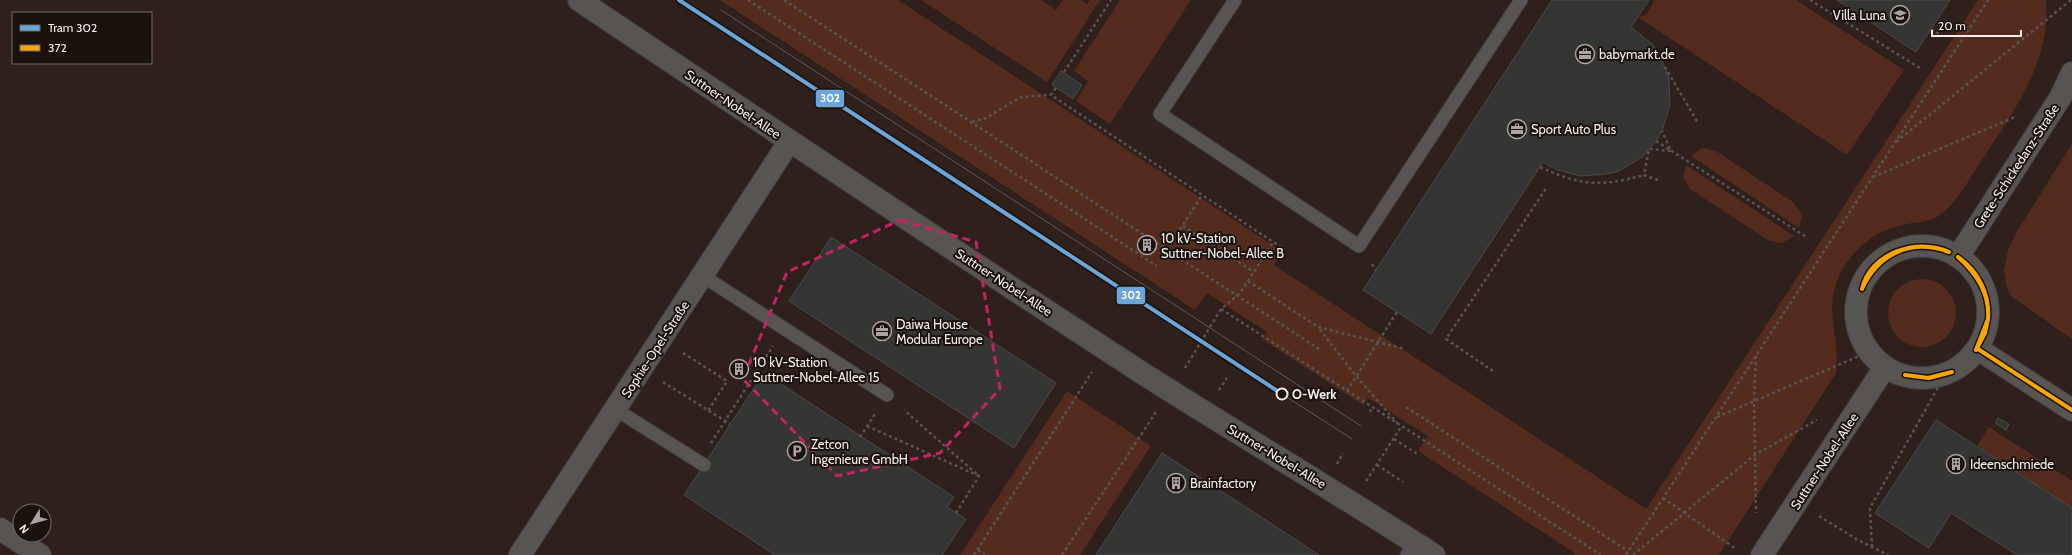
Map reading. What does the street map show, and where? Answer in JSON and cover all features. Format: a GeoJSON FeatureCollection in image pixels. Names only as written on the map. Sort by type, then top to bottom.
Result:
{"type":"FeatureCollection","features":[{"type":"Feature","properties":{"kind":"street","name":"Suttner-Nobel-Allee"},"geometry":{"type":"LineString","coordinates":[[580,0],[789,142],[1170,390],[1352,502],[1411,549],[1434,555]]}},
{"type":"Feature","properties":{"kind":"street","name":"Grete-Schickedanz-Straße"},"geometry":{"type":"LineString","coordinates":[[1958,257],[2060,98],[2072,73]]}},
{"type":"Feature","properties":{"kind":"street","name":"Sophie-Opel-Straße"},"geometry":{"type":"LineString","coordinates":[[520,555],[662,340],[789,142]]}},
{"type":"Feature","properties":{"kind":"street"},"geometry":{"type":"LineString","coordinates":[[1918,246],[1939,248],[1958,257],[1971,268],[1981,282],[1987,299],[1987,322],[1985,333],[1978,349],[1963,364],[1945,375],[1925,379],[1904,376],[1885,367],[1868,352],[1860,336],[1856,316],[1858,296],[1866,277],[1880,261],[1898,251],[1918,246]]}},
{"type":"Feature","properties":{"kind":"street"},"geometry":{"type":"LineString","coordinates":[[1978,349],[2072,410]]}},
{"type":"Feature","properties":{"kind":"street","name":"Suttner-Nobel-Allee"},"geometry":{"type":"LineString","coordinates":[[1762,555],[1885,367]]}},
{"type":"Feature","properties":{"kind":"street"},"geometry":{"type":"LineString","coordinates":[[0,529],[40,555]]}},
{"type":"Feature","properties":{"kind":"lane"},"geometry":{"type":"LineString","coordinates":[[1235,0],[1160,114],[1359,246],[1521,0]]}},
{"type":"Feature","properties":{"kind":"lane"},"geometry":{"type":"LineString","coordinates":[[703,276],[887,395]]}},
{"type":"Feature","properties":{"kind":"lane"},"geometry":{"type":"LineString","coordinates":[[616,409],[701,463]]}},
{"type":"Feature","properties":{"kind":"path"},"geometry":{"type":"LineString","coordinates":[[748,0],[1157,266]]}},
{"type":"Feature","properties":{"kind":"path"},"geometry":{"type":"LineString","coordinates":[[784,0],[1322,351]]}},
{"type":"Feature","properties":{"kind":"path"},"geometry":{"type":"LineString","coordinates":[[1064,72],[1111,0]]}},
{"type":"Feature","properties":{"kind":"path"},"geometry":{"type":"LineString","coordinates":[[1810,0],[1920,68]]}},
{"type":"Feature","properties":{"kind":"path"},"geometry":{"type":"LineString","coordinates":[[1626,555],[1988,0]]}},
{"type":"Feature","properties":{"kind":"path"},"geometry":{"type":"LineString","coordinates":[[1894,144],[2071,0]]}},
{"type":"Feature","properties":{"kind":"path"},"geometry":{"type":"LineString","coordinates":[[1931,29],[1941,36]]}},
{"type":"Feature","properties":{"kind":"path"},"geometry":{"type":"LineString","coordinates":[[1665,67],[1698,123]]}},
{"type":"Feature","properties":{"kind":"path"},"geometry":{"type":"LineString","coordinates":[[1051,95],[1056,88]]}},
{"type":"Feature","properties":{"kind":"path"},"geometry":{"type":"LineString","coordinates":[[971,122],[986,118],[1021,97],[1051,95],[1284,249]]}},
{"type":"Feature","properties":{"kind":"path"},"geometry":{"type":"LineString","coordinates":[[1872,177],[2017,116]]}},
{"type":"Feature","properties":{"kind":"path"},"geometry":{"type":"LineString","coordinates":[[1662,131],[1671,151]]}},
{"type":"Feature","properties":{"kind":"path"},"geometry":{"type":"LineString","coordinates":[[1656,141],[1808,238]]}},
{"type":"Feature","properties":{"kind":"path"},"geometry":{"type":"LineString","coordinates":[[1644,176],[1649,150],[1671,151]]}},
{"type":"Feature","properties":{"kind":"path"},"geometry":{"type":"LineString","coordinates":[[1540,167],[1565,179],[1594,184],[1620,182],[1644,176],[1658,180]]}},
{"type":"Feature","properties":{"kind":"path"},"geometry":{"type":"LineString","coordinates":[[1494,371],[1446,339],[1547,187]]}},
{"type":"Feature","properties":{"kind":"path"},"geometry":{"type":"LineString","coordinates":[[1167,250],[1202,194]]}},
{"type":"Feature","properties":{"kind":"path"},"geometry":{"type":"LineString","coordinates":[[1183,226],[1254,272]]}},
{"type":"Feature","properties":{"kind":"path"},"geometry":{"type":"LineString","coordinates":[[1062,555],[1221,309],[1237,296],[1274,241]]}},
{"type":"Feature","properties":{"kind":"path"},"geometry":{"type":"LineString","coordinates":[[1248,281],[1318,327],[1356,376],[1401,427]]}},
{"type":"Feature","properties":{"kind":"path"},"geometry":{"type":"LineString","coordinates":[[1221,309],[1401,427],[1601,555]]}},
{"type":"Feature","properties":{"kind":"path"},"geometry":{"type":"LineString","coordinates":[[1347,391],[1397,312]]}},
{"type":"Feature","properties":{"kind":"path"},"geometry":{"type":"LineString","coordinates":[[1318,327],[1405,349]]}},
{"type":"Feature","properties":{"kind":"path"},"geometry":{"type":"LineString","coordinates":[[701,463],[724,421],[784,329]]}},
{"type":"Feature","properties":{"kind":"path"},"geometry":{"type":"LineString","coordinates":[[1254,336],[1256,332]]}},
{"type":"Feature","properties":{"kind":"path"},"geometry":{"type":"LineString","coordinates":[[662,340],[727,381],[708,411]]}},
{"type":"Feature","properties":{"kind":"path"},"geometry":{"type":"LineString","coordinates":[[974,555],[1107,349]]}},
{"type":"Feature","properties":{"kind":"path"},"geometry":{"type":"LineString","coordinates":[[1716,417],[1868,352]]}},
{"type":"Feature","properties":{"kind":"path"},"geometry":{"type":"LineString","coordinates":[[1756,356],[1754,400],[1756,516]]}},
{"type":"Feature","properties":{"kind":"path"},"geometry":{"type":"LineString","coordinates":[[643,368],[730,424]]}},
{"type":"Feature","properties":{"kind":"path"},"geometry":{"type":"LineString","coordinates":[[1872,547],[1870,508],[1945,375]]}},
{"type":"Feature","properties":{"kind":"path"},"geometry":{"type":"LineString","coordinates":[[887,395],[979,476]]}},
{"type":"Feature","properties":{"kind":"path"},"geometry":{"type":"LineString","coordinates":[[1406,407],[1628,551]]}},
{"type":"Feature","properties":{"kind":"path"},"geometry":{"type":"LineString","coordinates":[[1370,412],[1372,408]]}},
{"type":"Feature","properties":{"kind":"path"},"geometry":{"type":"LineString","coordinates":[[860,437],[872,418]]}},
{"type":"Feature","properties":{"kind":"path"},"geometry":{"type":"LineString","coordinates":[[1633,555],[1756,454],[1820,419]]}},
{"type":"Feature","properties":{"kind":"path"},"geometry":{"type":"LineString","coordinates":[[867,426],[979,476]]}},
{"type":"Feature","properties":{"kind":"path"},"geometry":{"type":"LineString","coordinates":[[1352,502],[1401,427]]}},
{"type":"Feature","properties":{"kind":"path"},"geometry":{"type":"LineString","coordinates":[[1394,439],[1419,455]]}},
{"type":"Feature","properties":{"kind":"path"},"geometry":{"type":"LineString","coordinates":[[1377,465],[1403,482]]}},
{"type":"Feature","properties":{"kind":"path"},"geometry":{"type":"LineString","coordinates":[[956,513],[979,476]]}},
{"type":"Feature","properties":{"kind":"path"},"geometry":{"type":"LineString","coordinates":[[1663,498],[1739,551]]}},
{"type":"Feature","properties":{"kind":"path"},"geometry":{"type":"LineString","coordinates":[[1797,502],[1888,555]]}},
{"type":"Feature","properties":{"kind":"path"},"geometry":{"type":"LineString","coordinates":[[978,550],[985,555]]}},
{"type":"Feature","properties":{"kind":"highlighted area"},"geometry":{"type":"Polygon","coordinates":[[[900,220],[976,242],[1000,389],[940,453],[837,476],[743,379],[787,272],[900,220]]]}},
{"type":"Feature","properties":{"kind":"shaded area"},"geometry":{"type":"Polygon","coordinates":[[[0,0],[2072,0],[2072,555],[0,555],[0,0]]]}},
{"type":"Feature","properties":{"kind":"shaded area"},"geometry":{"type":"Polygon","coordinates":[[[720,0],[898,0],[1282,251],[1274,265],[1646,509],[1978,0],[2046,0],[2046,23],[2043,44],[2036,65],[2017,106],[1956,199],[1944,212],[1934,219],[1897,226],[1879,233],[1863,244],[1844,267],[1837,281],[1833,295],[1832,308],[1837,359],[1836,373],[1719,555],[1574,555],[1575,553],[1418,451],[1428,436],[1368,398],[1363,405],[1262,339],[1267,332],[1207,293],[1195,310],[720,0]]]}},
{"type":"Feature","properties":{"kind":"shaded area"},"geometry":{"type":"Polygon","coordinates":[[[921,0],[1041,0],[1056,10],[1063,0],[1081,0],[1087,4],[1090,0],[1100,0],[1047,82],[921,0]]]}},
{"type":"Feature","properties":{"kind":"shaded area"},"geometry":{"type":"Polygon","coordinates":[[[1120,0],[1191,0],[1110,124],[1076,101],[1088,81],[1074,71],[1120,0]]]}},
{"type":"Feature","properties":{"kind":"shaded area"},"geometry":{"type":"Polygon","coordinates":[[[1655,0],[1796,0],[1904,70],[1847,155],[1638,17],[1646,15],[1655,0]]]}},
{"type":"Feature","properties":{"kind":"shaded area"},"geometry":{"type":"Polygon","coordinates":[[[2072,144],[2072,339],[2011,296],[2007,288],[2004,270],[2008,250],[2016,233],[2072,144]]]}},
{"type":"Feature","properties":{"kind":"shaded area"},"geometry":{"type":"Polygon","coordinates":[[[1702,148],[1716,151],[1793,202],[1802,215],[1799,228],[1691,156],[1702,148]]]}},
{"type":"Feature","properties":{"kind":"shaded area"},"geometry":{"type":"Polygon","coordinates":[[[1686,165],[1794,236],[1782,243],[1769,241],[1690,189],[1683,177],[1686,165]]]}},
{"type":"Feature","properties":{"kind":"shaded area"},"geometry":{"type":"Polygon","coordinates":[[[1922,279],[1935,282],[1946,289],[1953,300],[1956,313],[1953,326],[1946,337],[1935,344],[1922,347],[1909,344],[1898,337],[1891,326],[1888,313],[1891,300],[1898,289],[1909,282],[1922,279]]]}},
{"type":"Feature","properties":{"kind":"shaded area"},"geometry":{"type":"Polygon","coordinates":[[[1067,391],[1151,446],[1080,555],[960,555],[1067,391]]]}},
{"type":"Feature","properties":{"kind":"shaded area"},"geometry":{"type":"Polygon","coordinates":[[[1989,427],[2072,481],[2072,508],[1977,446],[1989,427]]]}},
{"type":"Feature","properties":{"kind":"building"},"geometry":{"type":"Polygon","coordinates":[[[1552,0],[1649,0],[1631,27],[1652,44],[1660,55],[1669,79],[1670,105],[1662,131],[1656,141],[1642,157],[1619,171],[1606,174],[1580,176],[1555,169],[1543,162],[1431,334],[1363,290],[1552,0]]]}},
{"type":"Feature","properties":{"kind":"building","name":"Villa Luna"},"geometry":{"type":"Polygon","coordinates":[[[1837,0],[1950,0],[1916,52],[1837,0]]]}},
{"type":"Feature","properties":{"kind":"building"},"geometry":{"type":"Polygon","coordinates":[[[1061,71],[1082,85],[1073,99],[1052,85],[1061,71]]]}},
{"type":"Feature","properties":{"kind":"building"},"geometry":{"type":"Polygon","coordinates":[[[831,237],[1056,383],[1014,448],[789,301],[831,237]]]}},
{"type":"Feature","properties":{"kind":"building","name":"10 kV-Station Suttner-Nobel-Allee B"},"geometry":{"type":"Polygon","coordinates":[[[1143,239],[1154,246],[1150,251],[1140,244],[1143,239]]]}},
{"type":"Feature","properties":{"kind":"building","name":"10 kV-Station Suttner-Nobel-Allee 15"},"geometry":{"type":"Polygon","coordinates":[[[740,362],[745,366],[738,377],[732,373],[740,362]]]}},
{"type":"Feature","properties":{"kind":"building","name":"Zetcon Ingenieure GmbH"},"geometry":{"type":"Polygon","coordinates":[[[764,373],[954,497],[947,507],[966,519],[942,555],[775,555],[684,495],[764,373]]]}},
{"type":"Feature","properties":{"kind":"building"},"geometry":{"type":"Polygon","coordinates":[[[1998,418],[2009,424],[2006,430],[1995,423],[1998,418]]]}},
{"type":"Feature","properties":{"kind":"building","name":"Ideenschmiede"},"geometry":{"type":"Polygon","coordinates":[[[1936,420],[2072,508],[2072,555],[2017,555],[1951,513],[1929,548],[1875,513],[1936,420]]]}},
{"type":"Feature","properties":{"kind":"building","name":"Brainfactory"},"geometry":{"type":"Polygon","coordinates":[[[1162,453],[1255,513],[1319,555],[1096,555],[1162,453]]]}},
{"type":"Feature","properties":{"kind":"tram line","name":"302"},"geometry":{"type":"LineString","coordinates":[[679,0],[1282,394]]}},
{"type":"Feature","properties":{"kind":"tram line"},"geometry":{"type":"LineString","coordinates":[[721,10],[1361,426]]}},
{"type":"Feature","properties":{"kind":"tram line"},"geometry":{"type":"LineString","coordinates":[[1282,394],[1352,439]]}},
{"type":"Feature","properties":{"kind":"transit line","name":"372"},"geometry":{"type":"LineString","coordinates":[[1862,289],[1867,276],[1874,266],[1896,251],[1923,246],[1949,252]]}},
{"type":"Feature","properties":{"kind":"transit line","name":"372"},"geometry":{"type":"LineString","coordinates":[[1862,289],[1877,266],[1897,252],[1909,248],[1922,247],[1935,248],[1949,252]]}},
{"type":"Feature","properties":{"kind":"transit line","name":"372"},"geometry":{"type":"LineString","coordinates":[[1958,257],[1977,276],[1985,292],[1988,319]]}},
{"type":"Feature","properties":{"kind":"transit line","name":"372"},"geometry":{"type":"LineString","coordinates":[[1958,257],[1971,270],[1984,293],[1987,301],[1988,319]]}},
{"type":"Feature","properties":{"kind":"transit line","name":"372"},"geometry":{"type":"LineString","coordinates":[[1976,350],[1988,319]]}},
{"type":"Feature","properties":{"kind":"transit line","name":"372"},"geometry":{"type":"LineString","coordinates":[[1976,350],[1985,333],[1988,319]]}},
{"type":"Feature","properties":{"kind":"transit line","name":"372"},"geometry":{"type":"LineString","coordinates":[[1978,349],[2072,410]]}},
{"type":"Feature","properties":{"kind":"transit line","name":"372"},"geometry":{"type":"LineString","coordinates":[[1905,375],[1929,378],[1952,372]]}},
{"type":"Feature","properties":{"kind":"transit line","name":"372"},"geometry":{"type":"LineString","coordinates":[[1905,375],[1928,378],[1952,372]]}},
{"type":"Feature","properties":{"kind":"place","name":"Villa Luna"},"geometry":{"type":"Point","coordinates":[1900,15]}},
{"type":"Feature","properties":{"kind":"place","name":"babymarkt.de"},"geometry":{"type":"Point","coordinates":[1585,54]}},
{"type":"Feature","properties":{"kind":"place","name":"Sport Auto Plus"},"geometry":{"type":"Point","coordinates":[1517,129]}},
{"type":"Feature","properties":{"kind":"place","name":"10 kV-Station Suttner-Nobel-Allee B"},"geometry":{"type":"Point","coordinates":[1147,245]}},
{"type":"Feature","properties":{"kind":"place","name":"Daiwa House Modular Europe"},"geometry":{"type":"Point","coordinates":[882,331]}},
{"type":"Feature","properties":{"kind":"place","name":"10 kV-Station Suttner-Nobel-Allee 15"},"geometry":{"type":"Point","coordinates":[739,369]}},
{"type":"Feature","properties":{"kind":"place","name":"O-Werk"},"geometry":{"type":"Point","coordinates":[1282,394]}},
{"type":"Feature","properties":{"kind":"place","name":"Zetcon Ingenieure GmbH"},"geometry":{"type":"Point","coordinates":[797,451]}},
{"type":"Feature","properties":{"kind":"place","name":"Ideenschmiede"},"geometry":{"type":"Point","coordinates":[1956,464]}},
{"type":"Feature","properties":{"kind":"place","name":"Brainfactory"},"geometry":{"type":"Point","coordinates":[1176,483]}}]}
